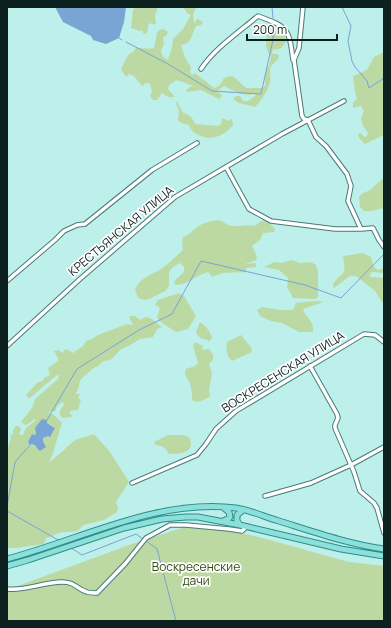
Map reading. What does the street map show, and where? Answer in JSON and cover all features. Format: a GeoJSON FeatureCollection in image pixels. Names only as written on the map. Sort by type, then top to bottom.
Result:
{"type":"FeatureCollection","features":[{"type":"Feature","properties":{"kind":"main road"},"geometry":{"type":"LineString","coordinates":[[222,507],[230,514],[228,519],[222,521]]}},
{"type":"Feature","properties":{"kind":"main road"},"geometry":{"type":"LineString","coordinates":[[7,559],[49,547],[122,522],[161,512],[222,507],[243,510],[353,544],[384,549]]}},
{"type":"Feature","properties":{"kind":"main road"},"geometry":{"type":"LineString","coordinates":[[240,525],[236,518],[239,512],[243,510]]}},
{"type":"Feature","properties":{"kind":"main road"},"geometry":{"type":"LineString","coordinates":[[7,566],[124,528],[162,519],[198,517],[246,526],[341,549],[384,556]]}},
{"type":"Feature","properties":{"kind":"street"},"geometry":{"type":"LineString","coordinates":[[294,60],[299,48],[303,7]]}},
{"type":"Feature","properties":{"kind":"street"},"geometry":{"type":"LineString","coordinates":[[201,69],[205,62],[222,46],[258,16],[279,23],[287,31],[290,36],[302,116],[304,119],[308,120],[316,138],[326,146],[347,174],[351,186],[348,201],[361,230]]}},
{"type":"Feature","properties":{"kind":"street","name":"КРЕСТЬЯНСКАЯ УЛИЦА"},"geometry":{"type":"LineString","coordinates":[[7,346],[174,197],[344,101]]}},
{"type":"Feature","properties":{"kind":"street"},"geometry":{"type":"LineString","coordinates":[[7,281],[64,231],[77,225],[85,224],[152,170],[197,143]]}},
{"type":"Feature","properties":{"kind":"street"},"geometry":{"type":"LineString","coordinates":[[226,167],[249,209],[271,221],[335,229],[361,230],[373,228],[384,247]]}},
{"type":"Feature","properties":{"kind":"street","name":"ВОСКРЕСЕНСКАЯ УЛИЦА"},"geometry":{"type":"LineString","coordinates":[[132,483],[197,455],[216,429],[236,411],[364,334],[369,333],[375,335],[384,342]]}},
{"type":"Feature","properties":{"kind":"street"},"geometry":{"type":"LineString","coordinates":[[310,366],[337,414],[338,418],[335,428],[351,465],[360,491],[374,503],[377,508],[384,534]]}},
{"type":"Feature","properties":{"kind":"street"},"geometry":{"type":"LineString","coordinates":[[265,496],[311,483],[351,465],[384,447]]}},
{"type":"Feature","properties":{"kind":"street"},"geometry":{"type":"LineString","coordinates":[[7,589],[19,590],[61,582],[71,582],[88,593],[97,593],[125,564],[146,538],[170,525],[186,525],[242,531],[246,526]]}},
{"type":"Feature","properties":{"kind":"street"},"geometry":{"type":"LineString","coordinates":[[384,543],[384,549]]}},
{"type":"Feature","properties":{"kind":"green space"},"geometry":{"type":"Polygon","coordinates":[[[136,7],[158,7],[155,16],[156,23],[154,25],[151,23],[148,25],[146,34],[143,33],[142,30],[140,31],[131,28],[133,10],[136,7]]]}},
{"type":"Feature","properties":{"kind":"green space"},"geometry":{"type":"Polygon","coordinates":[[[183,7],[199,7],[195,9],[193,16],[195,25],[196,20],[198,19],[203,22],[201,25],[196,26],[189,41],[181,45],[185,58],[191,67],[190,70],[192,75],[195,73],[214,88],[220,85],[223,79],[230,76],[234,77],[246,88],[262,88],[265,86],[265,73],[271,56],[266,46],[267,29],[271,29],[275,32],[278,29],[284,33],[286,42],[281,48],[275,50],[274,48],[272,52],[273,54],[278,54],[279,57],[270,69],[269,85],[264,96],[255,107],[239,103],[233,99],[236,96],[240,96],[243,101],[248,101],[255,96],[256,93],[250,95],[240,94],[224,86],[217,91],[222,95],[220,99],[201,90],[186,92],[188,88],[193,86],[177,80],[169,85],[168,89],[175,97],[168,97],[162,93],[157,100],[153,100],[150,96],[152,91],[150,84],[146,83],[142,86],[134,76],[129,74],[126,77],[121,69],[128,55],[136,48],[154,48],[159,30],[164,29],[168,32],[166,36],[163,37],[164,44],[161,51],[163,57],[168,60],[173,39],[183,29],[191,15],[188,14],[183,7]]]}},
{"type":"Feature","properties":{"kind":"green space"},"geometry":{"type":"Polygon","coordinates":[[[384,52],[384,135],[365,144],[359,138],[358,134],[361,133],[366,137],[368,133],[363,126],[361,118],[364,111],[361,106],[353,108],[353,103],[357,99],[353,76],[367,70],[374,57],[384,52]]]}},
{"type":"Feature","properties":{"kind":"green space"},"geometry":{"type":"Polygon","coordinates":[[[177,101],[183,113],[187,114],[195,124],[218,126],[221,124],[223,118],[228,121],[232,119],[233,125],[226,132],[218,136],[210,138],[199,135],[192,131],[189,125],[181,123],[178,120],[179,111],[176,104],[177,101]]]}},
{"type":"Feature","properties":{"kind":"green space"},"geometry":{"type":"Polygon","coordinates":[[[384,178],[384,208],[364,211],[360,207],[359,197],[372,189],[384,178]]]}},
{"type":"Feature","properties":{"kind":"green space"},"geometry":{"type":"Polygon","coordinates":[[[218,220],[229,225],[255,226],[261,221],[267,220],[275,229],[274,232],[263,233],[260,240],[252,246],[257,260],[245,264],[256,263],[256,267],[246,268],[246,272],[222,273],[212,277],[208,272],[188,282],[175,285],[174,281],[184,272],[184,267],[180,263],[173,267],[169,272],[169,286],[165,291],[149,299],[144,300],[138,298],[135,290],[139,282],[164,267],[183,250],[183,237],[201,225],[218,220]]]}},
{"type":"Feature","properties":{"kind":"green space"},"geometry":{"type":"Polygon","coordinates":[[[362,253],[371,257],[374,267],[378,270],[384,268],[384,273],[371,272],[370,277],[384,278],[384,305],[375,291],[356,276],[350,276],[334,288],[333,284],[345,268],[344,256],[362,253]]]}},
{"type":"Feature","properties":{"kind":"green space"},"geometry":{"type":"Polygon","coordinates":[[[292,260],[299,263],[311,262],[316,265],[318,272],[318,297],[315,299],[293,298],[287,287],[288,278],[279,270],[264,267],[274,262],[281,263],[292,260]]]}},
{"type":"Feature","properties":{"kind":"green space"},"geometry":{"type":"Polygon","coordinates":[[[179,293],[184,296],[196,316],[188,329],[176,332],[159,321],[157,317],[160,308],[155,305],[158,300],[179,293]]]}},
{"type":"Feature","properties":{"kind":"green space"},"geometry":{"type":"Polygon","coordinates":[[[316,301],[324,302],[303,309],[312,324],[313,332],[299,332],[282,323],[271,321],[260,316],[257,310],[262,307],[280,310],[293,310],[296,303],[316,301]]]}},
{"type":"Feature","properties":{"kind":"green space"},"geometry":{"type":"Polygon","coordinates":[[[135,316],[140,320],[146,317],[154,320],[162,327],[157,329],[153,337],[140,339],[120,350],[112,359],[102,362],[82,378],[75,394],[80,394],[78,398],[81,400],[78,410],[70,411],[70,414],[73,416],[63,418],[60,415],[61,408],[64,405],[63,402],[58,405],[56,411],[48,412],[54,415],[62,423],[49,463],[75,440],[94,434],[110,452],[129,482],[116,502],[118,508],[117,512],[104,520],[83,525],[78,530],[62,532],[46,538],[44,544],[7,548],[7,452],[11,437],[10,434],[13,435],[13,430],[16,426],[19,426],[21,429],[19,434],[24,434],[26,428],[36,420],[35,419],[26,425],[21,422],[32,408],[35,399],[58,379],[59,376],[57,375],[31,397],[28,398],[26,395],[38,382],[43,381],[44,378],[50,375],[48,368],[58,361],[54,351],[58,350],[63,353],[64,350],[67,349],[73,353],[83,346],[87,340],[127,324],[133,325],[129,317],[135,316]],[[47,423],[35,435],[32,434],[28,442],[29,444],[36,446],[38,450],[45,444],[43,438],[48,436],[54,426],[47,423]]]}},
{"type":"Feature","properties":{"kind":"green space"},"geometry":{"type":"Polygon","coordinates":[[[200,322],[208,329],[211,335],[212,338],[208,342],[208,340],[198,336],[196,332],[200,322]]]}},
{"type":"Feature","properties":{"kind":"green space"},"geometry":{"type":"Polygon","coordinates":[[[241,335],[251,347],[252,352],[232,361],[227,352],[227,342],[241,335]]]}},
{"type":"Feature","properties":{"kind":"green space"},"geometry":{"type":"Polygon","coordinates":[[[195,342],[203,346],[202,350],[209,349],[213,355],[213,360],[209,364],[212,373],[209,390],[210,396],[199,402],[192,400],[191,386],[185,375],[186,369],[195,366],[198,363],[193,346],[195,342]]]}},
{"type":"Feature","properties":{"kind":"green space"},"geometry":{"type":"Polygon","coordinates":[[[168,435],[184,435],[190,438],[191,447],[186,452],[169,454],[167,450],[156,445],[154,442],[168,435]]]}},
{"type":"Feature","properties":{"kind":"green space","name":"Воскресенские дачи"},"geometry":{"type":"Polygon","coordinates":[[[188,526],[217,527],[349,562],[384,566],[384,621],[7,621],[7,590],[129,545],[188,526]]]}},
{"type":"Feature","properties":{"kind":"water"},"geometry":{"type":"Polygon","coordinates":[[[55,7],[126,7],[124,22],[119,38],[106,44],[93,40],[91,36],[63,22],[55,7]]]}},
{"type":"Feature","properties":{"kind":"water"},"geometry":{"type":"Polygon","coordinates":[[[42,419],[47,420],[47,423],[55,428],[50,437],[48,436],[43,438],[46,447],[40,451],[35,445],[29,444],[28,442],[32,434],[35,435],[35,428],[42,419]]]}},
{"type":"Feature","properties":{"kind":"waterway"},"geometry":{"type":"LineString","coordinates":[[272,7],[273,18]]}},
{"type":"Feature","properties":{"kind":"waterway"},"geometry":{"type":"LineString","coordinates":[[342,7],[351,26],[348,41],[352,61],[355,67],[367,81],[369,88],[384,78]]}},
{"type":"Feature","properties":{"kind":"waterway"},"geometry":{"type":"LineString","coordinates":[[126,42],[168,64],[212,91],[261,94],[273,40],[273,24]]}},
{"type":"Feature","properties":{"kind":"waterway"},"geometry":{"type":"LineString","coordinates":[[47,420],[77,369],[139,330],[172,314],[201,261],[305,285],[341,298],[384,254]]}},
{"type":"Feature","properties":{"kind":"waterway"},"geometry":{"type":"LineString","coordinates":[[7,507],[15,462],[31,444]]}},
{"type":"Feature","properties":{"kind":"waterway"},"geometry":{"type":"LineString","coordinates":[[7,511],[60,541]]}},
{"type":"Feature","properties":{"kind":"waterway"},"geometry":{"type":"LineString","coordinates":[[71,548],[82,555],[136,534],[143,539]]}},
{"type":"Feature","properties":{"kind":"waterway"},"geometry":{"type":"LineString","coordinates":[[145,540],[157,549],[176,621]]}}]}
